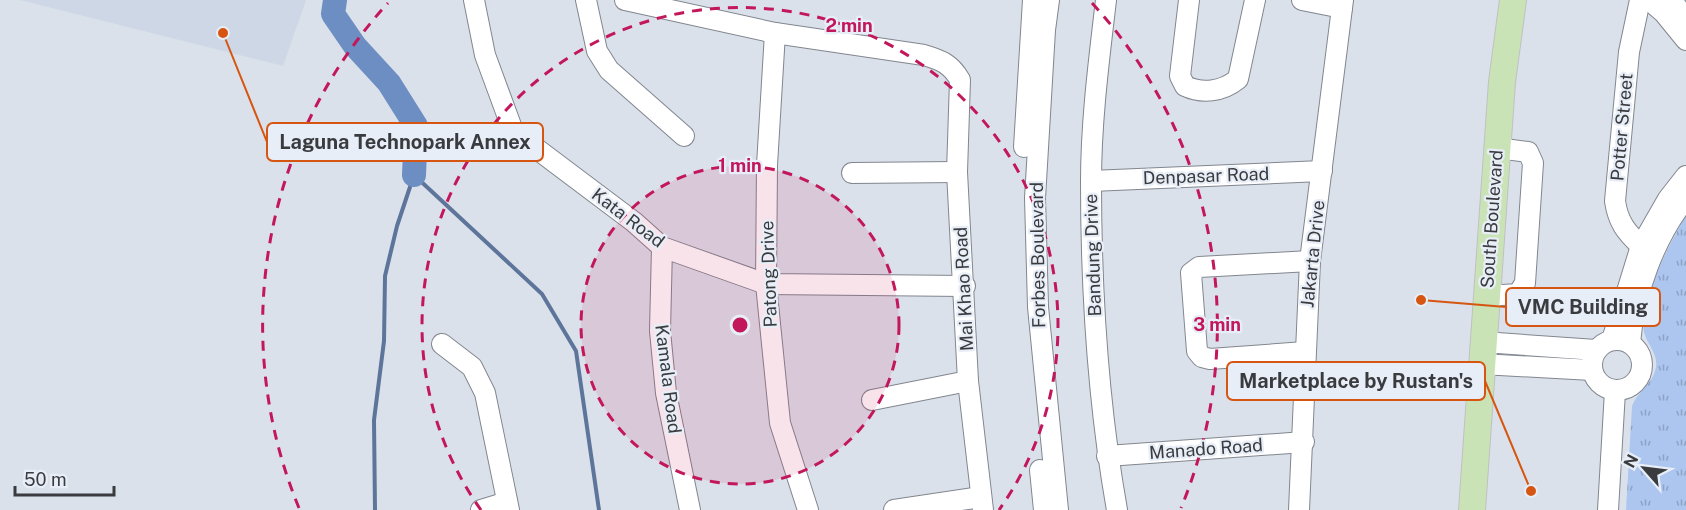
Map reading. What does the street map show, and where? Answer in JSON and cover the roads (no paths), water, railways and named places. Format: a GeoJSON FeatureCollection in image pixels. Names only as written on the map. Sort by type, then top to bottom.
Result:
{"type":"FeatureCollection","features":[{"type":"Feature","properties":{"kind":"main road","name":"South Boulevard"},"geometry":{"type":"LineString","coordinates":[[1472,510],[1502,81],[1513,0]]}},
{"type":"Feature","properties":{"kind":"street","name":"Kata Road"},"geometry":{"type":"LineString","coordinates":[[474,0],[485,55],[513,131],[634,222],[662,248],[766,284],[965,286]]}},
{"type":"Feature","properties":{"kind":"street"},"geometry":{"type":"LineString","coordinates":[[586,0],[597,51],[609,70],[684,136]]}},
{"type":"Feature","properties":{"kind":"street"},"geometry":{"type":"LineString","coordinates":[[625,0],[775,33]]}},
{"type":"Feature","properties":{"kind":"street","name":"Forbes Boulevard"},"geometry":{"type":"LineString","coordinates":[[1033,0],[1022,227],[1025,302],[1044,510]]}},
{"type":"Feature","properties":{"kind":"street","name":"Forbes Boulevard"},"geometry":{"type":"LineString","coordinates":[[1049,0],[1045,30],[1035,198],[1038,307],[1058,510]]}},
{"type":"Feature","properties":{"kind":"street","name":"Bandung Drive"},"geometry":{"type":"LineString","coordinates":[[1106,0],[1096,87],[1091,181],[1096,337],[1107,456],[1117,510]]}},
{"type":"Feature","properties":{"kind":"street"},"geometry":{"type":"LineString","coordinates":[[1190,0],[1180,76],[1185,86],[1204,92],[1231,85],[1238,79],[1255,0]]}},
{"type":"Feature","properties":{"kind":"street"},"geometry":{"type":"LineString","coordinates":[[1302,0],[1342,4]]}},
{"type":"Feature","properties":{"kind":"street","name":"Potter Street"},"geometry":{"type":"LineString","coordinates":[[1640,0],[1629,52],[1615,201],[1617,217],[1626,232],[1641,246]]}},
{"type":"Feature","properties":{"kind":"street"},"geometry":{"type":"LineString","coordinates":[[1649,0],[1664,13],[1686,40]]}},
{"type":"Feature","properties":{"kind":"street"},"geometry":{"type":"LineString","coordinates":[[1671,0],[1686,18]]}},
{"type":"Feature","properties":{"kind":"street","name":"Jakarta Drive"},"geometry":{"type":"LineString","coordinates":[[1299,510],[1304,442],[1305,352],[1310,261],[1342,4]]}},
{"type":"Feature","properties":{"kind":"street","name":"Mai Khao Road"},"geometry":{"type":"LineString","coordinates":[[775,33],[924,55],[941,60],[953,68],[960,80],[957,172],[965,286],[968,381],[982,504]]}},
{"type":"Feature","properties":{"kind":"street","name":"Patong Drive"},"geometry":{"type":"LineString","coordinates":[[775,33],[767,165],[766,284],[780,423],[808,510]]}},
{"type":"Feature","properties":{"kind":"street"},"geometry":{"type":"LineString","coordinates":[[1486,296],[1518,294],[1525,284],[1533,163],[1528,152],[1497,147]]}},
{"type":"Feature","properties":{"kind":"street","name":"Denpasar Road"},"geometry":{"type":"LineString","coordinates":[[1091,181],[1322,171]]}},
{"type":"Feature","properties":{"kind":"street"},"geometry":{"type":"LineString","coordinates":[[852,173],[957,172]]}},
{"type":"Feature","properties":{"kind":"street"},"geometry":{"type":"LineString","coordinates":[[1613,344],[1641,246],[1668,198],[1686,176]]}},
{"type":"Feature","properties":{"kind":"street"},"geometry":{"type":"LineString","coordinates":[[1592,370],[1632,322],[1644,278],[1655,251],[1686,198]]}},
{"type":"Feature","properties":{"kind":"street","name":"Kamala Road"},"geometry":{"type":"LineString","coordinates":[[662,248],[660,331],[666,393],[690,510]]}},
{"type":"Feature","properties":{"kind":"street"},"geometry":{"type":"LineString","coordinates":[[1305,352],[1210,359],[1202,357],[1197,351],[1191,273],[1199,267],[1310,261]]}},
{"type":"Feature","properties":{"kind":"street"},"geometry":{"type":"LineString","coordinates":[[442,344],[472,367],[485,393],[508,506],[481,510]]}},
{"type":"Feature","properties":{"kind":"street"},"geometry":{"type":"LineString","coordinates":[[1482,353],[1613,344],[1641,356],[1642,373],[1631,387],[1615,391],[1600,384],[1592,370]]}},
{"type":"Feature","properties":{"kind":"street"},"geometry":{"type":"LineString","coordinates":[[1482,353],[1592,370]]}},
{"type":"Feature","properties":{"kind":"street"},"geometry":{"type":"LineString","coordinates":[[872,400],[968,381]]}},
{"type":"Feature","properties":{"kind":"street"},"geometry":{"type":"LineString","coordinates":[[1608,510],[1615,391]]}},
{"type":"Feature","properties":{"kind":"street","name":"Manado Road"},"geometry":{"type":"LineString","coordinates":[[1107,456],[1304,442]]}},
{"type":"Feature","properties":{"kind":"street"},"geometry":{"type":"LineString","coordinates":[[894,510],[982,504]]}},
{"type":"Feature","properties":{"kind":"waterway"},"geometry":{"type":"LineString","coordinates":[[335,0],[333,14],[355,46],[389,83],[416,126],[414,175]]}},
{"type":"Feature","properties":{"kind":"waterway"},"geometry":{"type":"LineString","coordinates":[[375,510],[374,420],[384,341],[385,276],[397,226],[414,175],[542,294],[576,351],[599,510]]}},
{"type":"Feature","properties":{"kind":"place","name":"Laguna Technopark Annex"},"geometry":{"type":"Point","coordinates":[223,33]}},
{"type":"Feature","properties":{"kind":"place","name":"VMC Building"},"geometry":{"type":"Point","coordinates":[1421,300]}},
{"type":"Feature","properties":{"kind":"place","name":"Marketplace by Rustan's"},"geometry":{"type":"Point","coordinates":[1531,491]}}]}
